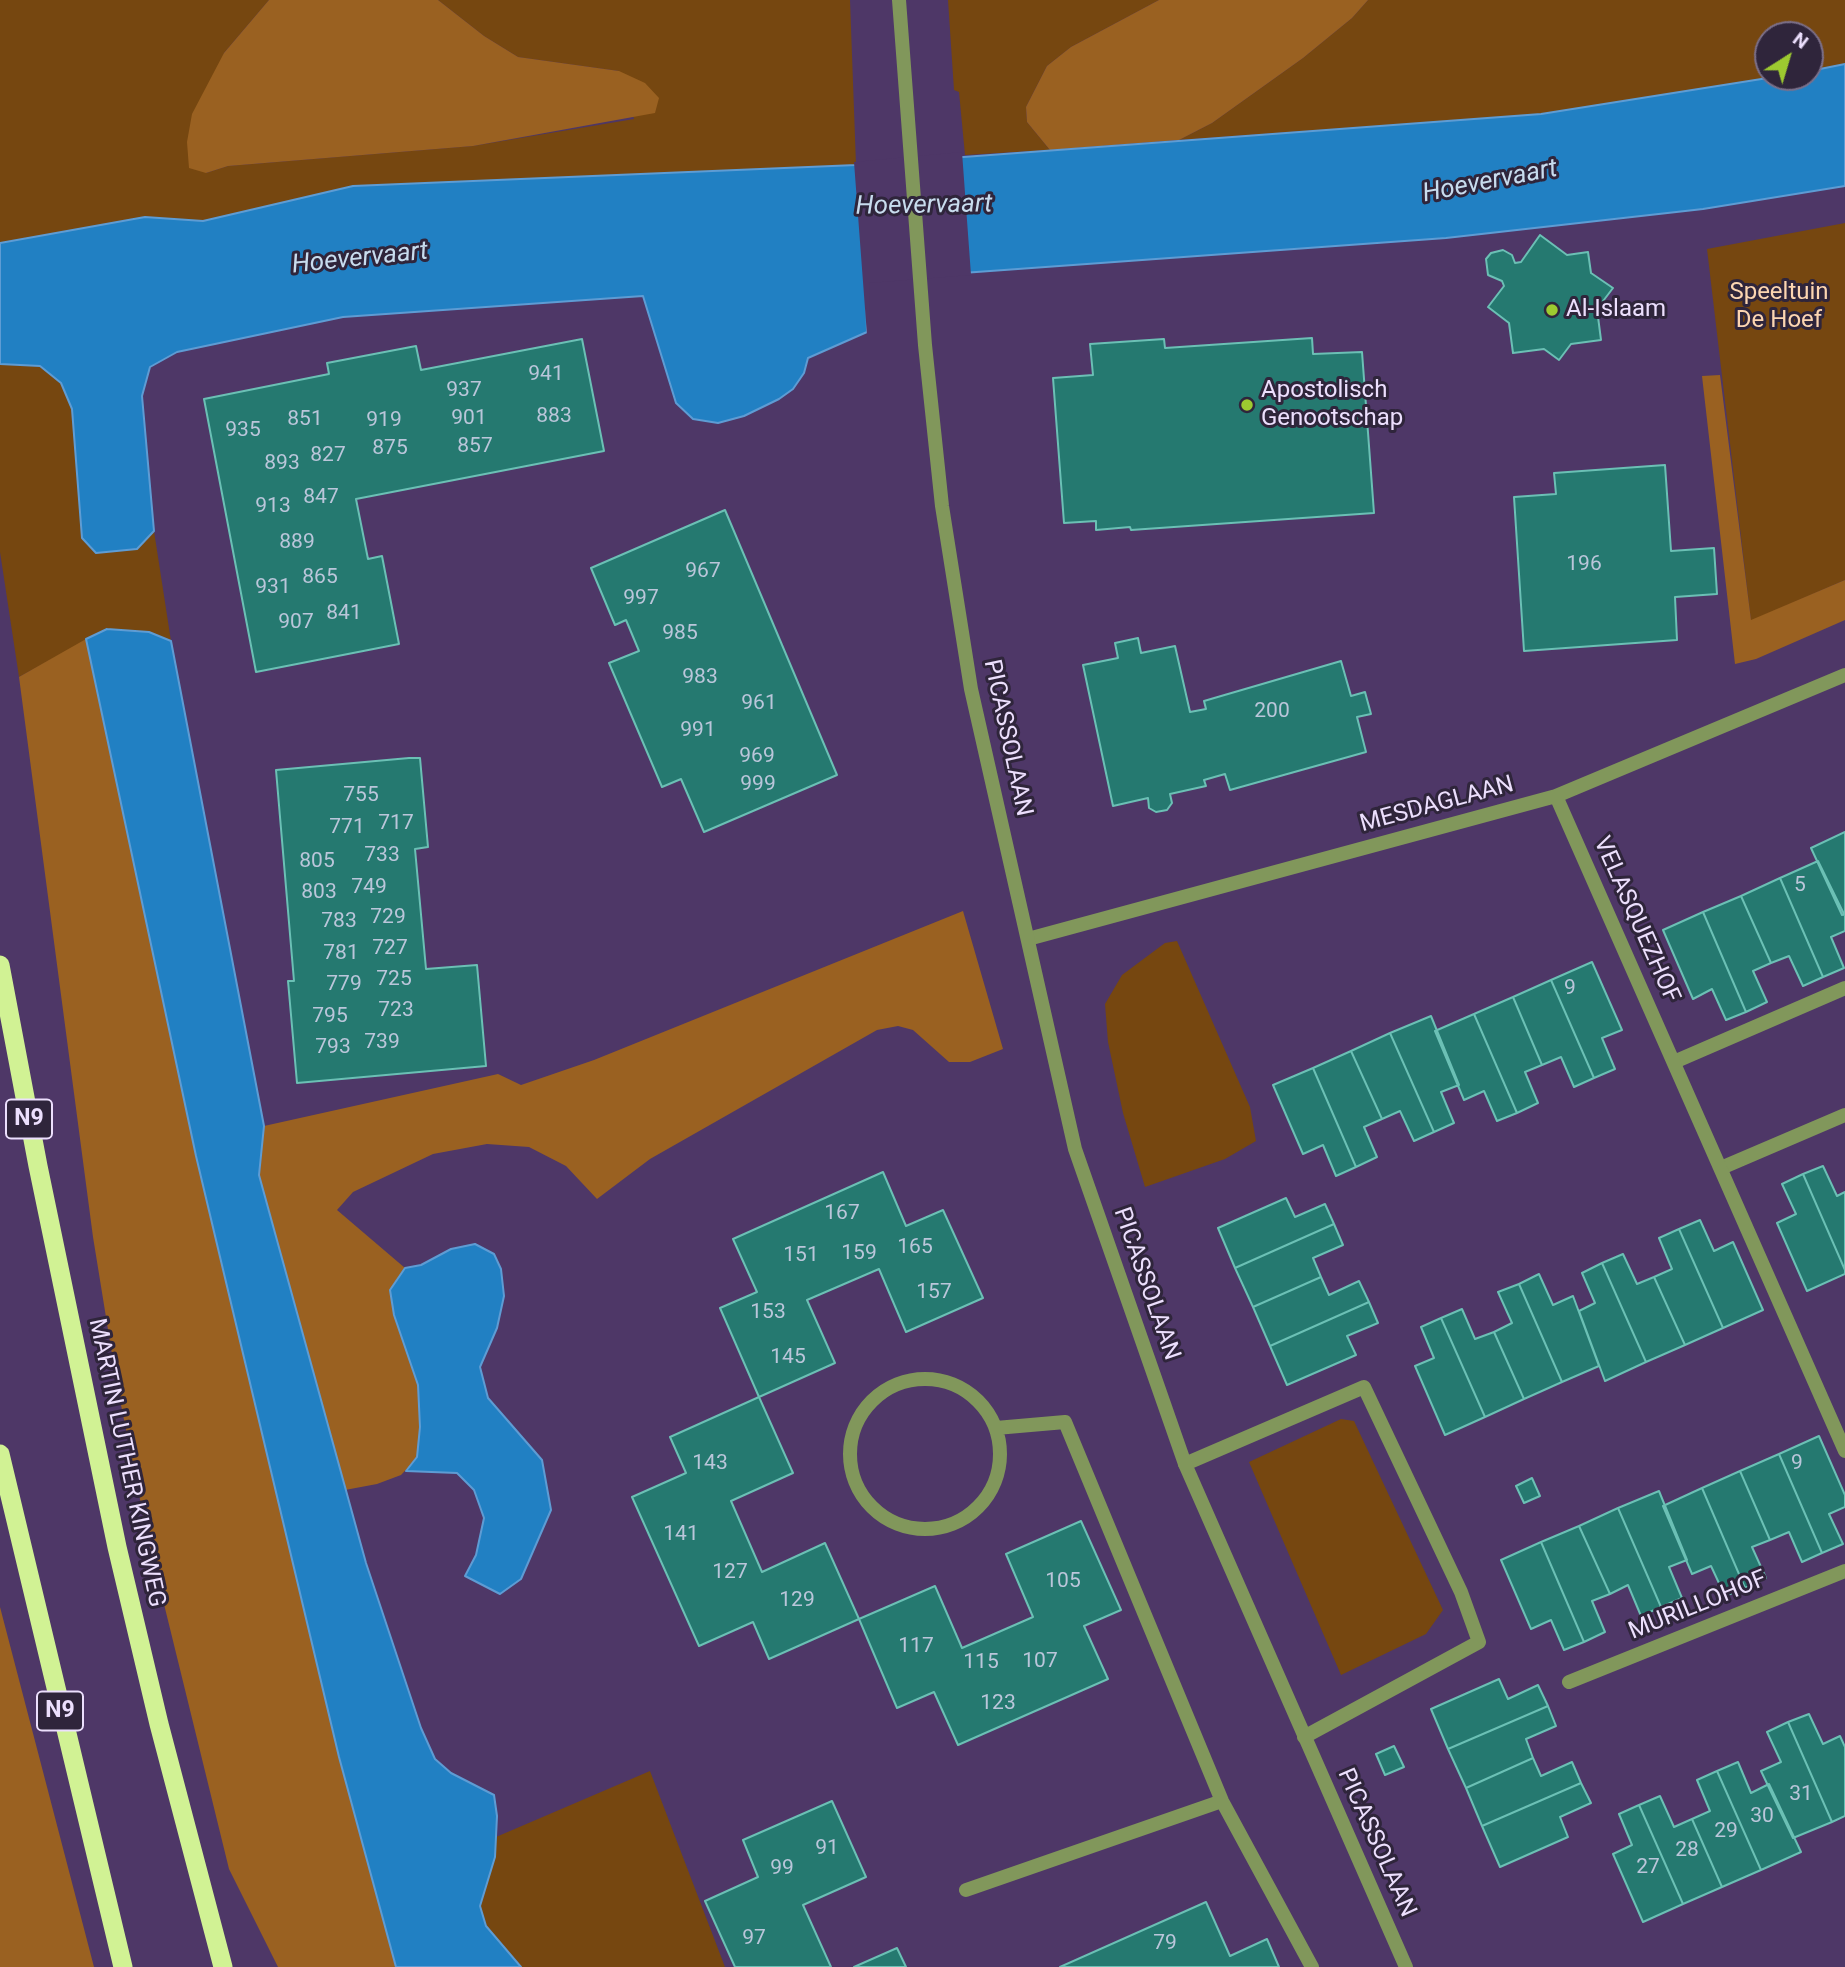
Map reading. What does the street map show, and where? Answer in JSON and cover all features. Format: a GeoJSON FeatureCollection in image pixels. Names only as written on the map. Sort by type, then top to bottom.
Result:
{"type":"FeatureCollection","features":[{"type":"Feature","properties":{"kind":"highway","name":"MARTIN LUTHER KINGWEG"},"geometry":{"type":"LineString","coordinates":[[0,965],[38,1166],[117,1547],[159,1724],[223,1967]]}},
{"type":"Feature","properties":{"kind":"highway","name":"N9"},"geometry":{"type":"LineString","coordinates":[[0,1454],[123,1967]]}},
{"type":"Feature","properties":{"kind":"street","name":"PICASSOLAAN"},"geometry":{"type":"LineString","coordinates":[[899,0],[925,345],[942,506],[971,689],[1075,1149],[1185,1464],[1406,1967]]}},
{"type":"Feature","properties":{"kind":"street","name":"MESDAGLAAN"},"geometry":{"type":"LineString","coordinates":[[1028,939],[1556,796],[1845,675]]}},
{"type":"Feature","properties":{"kind":"street","name":"VELASQUEZHOF"},"geometry":{"type":"LineString","coordinates":[[1556,796],[1845,1451]]}},
{"type":"Feature","properties":{"kind":"street"},"geometry":{"type":"LineString","coordinates":[[1674,1062],[1845,988]]}},
{"type":"Feature","properties":{"kind":"street"},"geometry":{"type":"LineString","coordinates":[[1721,1168],[1845,1115]]}},
{"type":"Feature","properties":{"kind":"street"},"geometry":{"type":"LineString","coordinates":[[917,1379],[942,1380],[965,1390],[984,1406],[996,1427],[1001,1452],[997,1477],[986,1500],[968,1517],[945,1528],[921,1530],[896,1524],[875,1511],[859,1492],[851,1468],[850,1443],[858,1420],[873,1400],[893,1386],[917,1379]]}},
{"type":"Feature","properties":{"kind":"street"},"geometry":{"type":"LineString","coordinates":[[1185,1464],[1364,1387],[1461,1592],[1479,1642],[1304,1737]]}},
{"type":"Feature","properties":{"kind":"street"},"geometry":{"type":"LineString","coordinates":[[996,1427],[1065,1422],[1222,1801],[1312,1967]]}},
{"type":"Feature","properties":{"kind":"street","name":"MURILLOHOF"},"geometry":{"type":"LineString","coordinates":[[1569,1682],[1845,1571]]}},
{"type":"Feature","properties":{"kind":"street"},"geometry":{"type":"LineString","coordinates":[[966,1890],[1222,1801]]}},
{"type":"Feature","properties":{"kind":"green space"},"geometry":{"type":"Polygon","coordinates":[[[0,0],[269,0],[224,53],[206,173],[228,166],[473,146],[634,119],[619,71],[518,57],[484,36],[438,0],[850,0],[856,165],[353,186],[203,221],[145,217],[0,243],[0,0]]]}},
{"type":"Feature","properties":{"kind":"green space"},"geometry":{"type":"Polygon","coordinates":[[[948,0],[1159,0],[1071,47],[1047,66],[1026,107],[1027,122],[1050,150],[965,155],[959,92],[954,90],[948,0]]]}},
{"type":"Feature","properties":{"kind":"green space"},"geometry":{"type":"Polygon","coordinates":[[[1368,0],[1845,0],[1845,64],[1824,68],[1824,21],[1754,21],[1754,80],[1541,114],[1179,140],[1212,123],[1303,58],[1352,18],[1368,0]]]}},
{"type":"Feature","properties":{"kind":"green space","name":"Speeltuin De Hoef"},"geometry":{"type":"Polygon","coordinates":[[[1845,223],[1845,580],[1751,621],[1707,249],[1845,223]]]}},
{"type":"Feature","properties":{"kind":"green space"},"geometry":{"type":"Polygon","coordinates":[[[0,364],[40,366],[61,383],[72,409],[83,538],[96,553],[137,549],[154,531],[171,641],[149,632],[107,629],[19,677],[0,552],[0,364]]]}},
{"type":"Feature","properties":{"kind":"green space"},"geometry":{"type":"Polygon","coordinates":[[[1177,941],[1250,1107],[1256,1141],[1225,1159],[1145,1187],[1123,1113],[1108,1042],[1105,1004],[1122,975],[1165,943],[1177,941]]]}},
{"type":"Feature","properties":{"kind":"green space"},"geometry":{"type":"Polygon","coordinates":[[[1341,1419],[1354,1421],[1443,1610],[1426,1634],[1341,1675],[1249,1462],[1341,1419]]]}},
{"type":"Feature","properties":{"kind":"green space"},"geometry":{"type":"Polygon","coordinates":[[[650,1771],[725,1967],[521,1967],[486,1926],[480,1906],[495,1857],[496,1837],[650,1771]]]}},
{"type":"Feature","properties":{"kind":"shaded area"},"geometry":{"type":"Polygon","coordinates":[[[269,0],[438,0],[484,36],[518,57],[619,71],[645,83],[659,98],[655,113],[473,146],[228,166],[206,173],[189,168],[187,142],[192,114],[224,53],[269,0]]]}},
{"type":"Feature","properties":{"kind":"shaded area"},"geometry":{"type":"Polygon","coordinates":[[[1159,0],[1368,0],[1352,18],[1303,58],[1212,123],[1179,140],[1050,150],[1027,122],[1026,107],[1047,66],[1071,47],[1159,0]]]}},
{"type":"Feature","properties":{"kind":"shaded area"},"geometry":{"type":"Polygon","coordinates":[[[1720,375],[1751,620],[1845,580],[1845,620],[1756,659],[1735,664],[1702,376],[1720,375]]]}},
{"type":"Feature","properties":{"kind":"shaded area"},"geometry":{"type":"Polygon","coordinates":[[[86,639],[196,1156],[339,1757],[396,1967],[278,1967],[229,1869],[148,1539],[117,1385],[93,1237],[19,677],[86,639]]]}},
{"type":"Feature","properties":{"kind":"shaded area"},"geometry":{"type":"Polygon","coordinates":[[[963,911],[1003,1049],[970,1062],[949,1062],[913,1030],[898,1026],[877,1030],[650,1159],[597,1199],[566,1166],[529,1147],[487,1144],[433,1154],[353,1192],[337,1210],[405,1268],[390,1290],[394,1315],[418,1385],[420,1427],[417,1458],[401,1475],[377,1484],[345,1490],[259,1175],[264,1126],[498,1074],[521,1085],[594,1060],[963,911]]]}},
{"type":"Feature","properties":{"kind":"shaded area"},"geometry":{"type":"Polygon","coordinates":[[[0,1607],[94,1967],[0,1967],[0,1607]]]}},
{"type":"Feature","properties":{"kind":"water","name":"Hoevervaart"},"geometry":{"type":"Polygon","coordinates":[[[1845,64],[1845,186],[1703,209],[1446,238],[866,280],[867,332],[808,358],[804,373],[793,389],[779,399],[744,416],[718,423],[693,419],[676,403],[643,296],[343,317],[177,352],[150,367],[142,396],[154,531],[137,549],[96,553],[82,538],[72,409],[61,383],[40,366],[0,364],[0,243],[145,217],[203,221],[353,186],[856,165],[1541,114],[1754,80],[1754,91],[1824,91],[1824,68],[1845,64]]]}},
{"type":"Feature","properties":{"kind":"water"},"geometry":{"type":"Polygon","coordinates":[[[107,629],[149,632],[171,641],[264,1126],[259,1175],[366,1563],[421,1728],[435,1759],[451,1773],[494,1795],[497,1816],[495,1857],[480,1906],[486,1926],[521,1967],[396,1967],[339,1757],[196,1156],[86,639],[107,629]]]}},
{"type":"Feature","properties":{"kind":"water"},"geometry":{"type":"Polygon","coordinates":[[[475,1244],[494,1254],[501,1269],[504,1296],[497,1328],[480,1367],[488,1398],[542,1460],[551,1510],[521,1579],[500,1594],[465,1576],[476,1555],[484,1518],[474,1490],[457,1473],[406,1471],[417,1457],[420,1427],[418,1385],[394,1315],[390,1290],[405,1268],[421,1265],[451,1249],[475,1244]]]}},
{"type":"Feature","properties":{"kind":"pier"},"geometry":{"type":"Polygon","coordinates":[[[962,152],[971,275],[869,283],[870,332],[867,335],[854,162],[962,152]]]}},
{"type":"Feature","properties":{"kind":"building"},"geometry":{"type":"Polygon","coordinates":[[[1540,235],[1567,255],[1588,252],[1591,273],[1613,288],[1597,309],[1601,340],[1571,344],[1559,360],[1544,349],[1513,353],[1509,323],[1488,307],[1504,286],[1502,281],[1488,275],[1486,259],[1491,253],[1503,250],[1512,255],[1515,263],[1521,262],[1540,235]]]}},
{"type":"Feature","properties":{"kind":"building"},"geometry":{"type":"Polygon","coordinates":[[[1312,338],[1313,354],[1362,352],[1374,513],[1131,530],[1130,527],[1096,530],[1096,521],[1064,523],[1053,378],[1093,375],[1090,344],[1164,339],[1165,348],[1312,338]]]}},
{"type":"Feature","properties":{"kind":"building"},"geometry":{"type":"Polygon","coordinates":[[[582,339],[604,451],[356,499],[368,559],[382,556],[399,644],[256,672],[204,399],[329,374],[327,363],[416,346],[421,370],[582,339]]]}},
{"type":"Feature","properties":{"kind":"building"},"geometry":{"type":"Polygon","coordinates":[[[1665,465],[1671,551],[1714,548],[1717,594],[1675,597],[1677,640],[1524,651],[1514,497],[1556,494],[1554,473],[1665,465]]]}},
{"type":"Feature","properties":{"kind":"building"},"geometry":{"type":"Polygon","coordinates":[[[725,510],[837,775],[704,832],[681,779],[662,787],[609,663],[639,651],[626,620],[615,625],[591,568],[725,510]]]}},
{"type":"Feature","properties":{"kind":"building"},"geometry":{"type":"Polygon","coordinates":[[[1138,638],[1141,653],[1175,646],[1190,712],[1206,709],[1204,701],[1341,661],[1351,696],[1365,692],[1371,714],[1357,717],[1366,752],[1230,790],[1225,774],[1204,780],[1206,786],[1170,794],[1172,803],[1167,810],[1156,812],[1149,808],[1148,798],[1113,806],[1083,665],[1118,658],[1115,643],[1138,638]]]}},
{"type":"Feature","properties":{"kind":"building"},"geometry":{"type":"Polygon","coordinates":[[[420,758],[428,847],[415,849],[426,969],[477,965],[486,1066],[297,1083],[288,981],[294,981],[276,770],[420,758]]]}},
{"type":"Feature","properties":{"kind":"building"},"geometry":{"type":"Polygon","coordinates":[[[1845,832],[1845,914],[1842,915],[1811,848],[1845,832]]]}},
{"type":"Feature","properties":{"kind":"building"},"geometry":{"type":"Polygon","coordinates":[[[1818,861],[1845,916],[1845,931],[1831,937],[1844,968],[1823,977],[1780,878],[1818,861]]]}},
{"type":"Feature","properties":{"kind":"building"},"geometry":{"type":"Polygon","coordinates":[[[1780,878],[1823,977],[1803,986],[1789,956],[1771,963],[1741,896],[1780,878]]]}},
{"type":"Feature","properties":{"kind":"building"},"geometry":{"type":"Polygon","coordinates":[[[1741,896],[1771,963],[1753,971],[1767,1002],[1746,1012],[1703,912],[1741,896]]]}},
{"type":"Feature","properties":{"kind":"building"},"geometry":{"type":"Polygon","coordinates":[[[1703,912],[1746,1012],[1726,1020],[1712,989],[1693,999],[1663,930],[1703,912]]]}},
{"type":"Feature","properties":{"kind":"building"},"geometry":{"type":"Polygon","coordinates":[[[1592,962],[1622,1030],[1602,1038],[1615,1069],[1594,1078],[1551,980],[1592,962]]]}},
{"type":"Feature","properties":{"kind":"building"},"geometry":{"type":"Polygon","coordinates":[[[1551,980],[1594,1078],[1574,1087],[1561,1057],[1542,1065],[1513,997],[1551,980]]]}},
{"type":"Feature","properties":{"kind":"building"},"geometry":{"type":"Polygon","coordinates":[[[1513,997],[1542,1065],[1525,1072],[1538,1103],[1517,1113],[1474,1014],[1513,997]]]}},
{"type":"Feature","properties":{"kind":"building"},"geometry":{"type":"Polygon","coordinates":[[[1474,1014],[1517,1113],[1497,1121],[1484,1091],[1464,1100],[1435,1031],[1474,1014]]]}},
{"type":"Feature","properties":{"kind":"building"},"geometry":{"type":"Polygon","coordinates":[[[1431,1016],[1459,1085],[1441,1092],[1454,1123],[1434,1132],[1390,1033],[1431,1016]]]}},
{"type":"Feature","properties":{"kind":"building"},"geometry":{"type":"Polygon","coordinates":[[[1390,1033],[1434,1132],[1414,1141],[1400,1111],[1382,1119],[1351,1051],[1390,1033]]]}},
{"type":"Feature","properties":{"kind":"building"},"geometry":{"type":"Polygon","coordinates":[[[1351,1051],[1382,1119],[1364,1127],[1377,1157],[1356,1167],[1313,1068],[1351,1051]]]}},
{"type":"Feature","properties":{"kind":"building"},"geometry":{"type":"Polygon","coordinates":[[[1313,1068],[1356,1167],[1336,1176],[1323,1145],[1303,1154],[1273,1085],[1313,1068]]]}},
{"type":"Feature","properties":{"kind":"building"},"geometry":{"type":"Polygon","coordinates":[[[1823,1166],[1837,1196],[1845,1192],[1845,1270],[1803,1174],[1823,1166]]]}},
{"type":"Feature","properties":{"kind":"building"},"geometry":{"type":"Polygon","coordinates":[[[883,1172],[906,1226],[943,1210],[983,1298],[906,1332],[879,1269],[807,1300],[835,1363],[759,1397],[720,1308],[757,1292],[733,1239],[883,1172]]]}},
{"type":"Feature","properties":{"kind":"building"},"geometry":{"type":"Polygon","coordinates":[[[1803,1174],[1845,1270],[1845,1274],[1807,1291],[1777,1223],[1796,1214],[1782,1184],[1803,1174]]]}},
{"type":"Feature","properties":{"kind":"building"},"geometry":{"type":"Polygon","coordinates":[[[1286,1198],[1295,1217],[1325,1204],[1334,1224],[1235,1268],[1218,1228],[1286,1198]]]}},
{"type":"Feature","properties":{"kind":"building"},"geometry":{"type":"Polygon","coordinates":[[[1700,1220],[1714,1251],[1733,1242],[1763,1310],[1723,1328],[1679,1229],[1700,1220]]]}},
{"type":"Feature","properties":{"kind":"building"},"geometry":{"type":"Polygon","coordinates":[[[1334,1224],[1343,1245],[1313,1258],[1321,1277],[1253,1307],[1235,1268],[1334,1224]]]}},
{"type":"Feature","properties":{"kind":"building"},"geometry":{"type":"Polygon","coordinates":[[[1679,1229],[1723,1328],[1685,1345],[1654,1277],[1672,1269],[1659,1238],[1679,1229]]]}},
{"type":"Feature","properties":{"kind":"building"},"geometry":{"type":"Polygon","coordinates":[[[1623,1254],[1637,1284],[1654,1277],[1685,1345],[1646,1362],[1602,1263],[1623,1254]]]}},
{"type":"Feature","properties":{"kind":"building"},"geometry":{"type":"Polygon","coordinates":[[[1602,1263],[1646,1362],[1605,1381],[1579,1311],[1595,1303],[1582,1273],[1602,1263]]]}},
{"type":"Feature","properties":{"kind":"building"},"geometry":{"type":"Polygon","coordinates":[[[1539,1274],[1553,1305],[1573,1296],[1599,1366],[1562,1382],[1519,1284],[1539,1274]]]}},
{"type":"Feature","properties":{"kind":"building"},"geometry":{"type":"Polygon","coordinates":[[[1321,1277],[1329,1295],[1359,1281],[1369,1302],[1270,1346],[1253,1307],[1321,1277]]]}},
{"type":"Feature","properties":{"kind":"building"},"geometry":{"type":"Polygon","coordinates":[[[1519,1284],[1562,1382],[1524,1399],[1494,1332],[1512,1323],[1498,1292],[1519,1284]]]}},
{"type":"Feature","properties":{"kind":"building"},"geometry":{"type":"Polygon","coordinates":[[[1369,1302],[1378,1323],[1347,1336],[1356,1355],[1287,1385],[1270,1346],[1369,1302]]]}},
{"type":"Feature","properties":{"kind":"building"},"geometry":{"type":"Polygon","coordinates":[[[1462,1309],[1475,1339],[1494,1332],[1524,1399],[1485,1417],[1441,1318],[1462,1309]]]}},
{"type":"Feature","properties":{"kind":"building"},"geometry":{"type":"Polygon","coordinates":[[[1441,1318],[1485,1417],[1445,1435],[1415,1366],[1434,1358],[1421,1327],[1441,1318]]]}},
{"type":"Feature","properties":{"kind":"building"},"geometry":{"type":"Polygon","coordinates":[[[759,1397],[793,1473],[731,1501],[762,1572],[825,1543],[859,1619],[769,1659],[753,1622],[699,1646],[632,1497],[686,1473],[670,1437],[759,1397]]]}},
{"type":"Feature","properties":{"kind":"building"},"geometry":{"type":"Polygon","coordinates":[[[1819,1436],[1845,1495],[1845,1507],[1829,1514],[1843,1544],[1822,1553],[1779,1454],[1819,1436]]]}},
{"type":"Feature","properties":{"kind":"building"},"geometry":{"type":"Polygon","coordinates":[[[1779,1454],[1822,1553],[1802,1562],[1789,1532],[1770,1540],[1740,1471],[1779,1454]]]}},
{"type":"Feature","properties":{"kind":"building"},"geometry":{"type":"Polygon","coordinates":[[[1740,1471],[1770,1540],[1752,1547],[1766,1578],[1745,1588],[1702,1488],[1740,1471]]]}},
{"type":"Feature","properties":{"kind":"building"},"geometry":{"type":"Polygon","coordinates":[[[1532,1478],[1540,1496],[1524,1503],[1516,1486],[1532,1478]]]}},
{"type":"Feature","properties":{"kind":"building"},"geometry":{"type":"Polygon","coordinates":[[[1702,1488],[1745,1588],[1725,1596],[1711,1566],[1692,1574],[1663,1506],[1702,1488]]]}},
{"type":"Feature","properties":{"kind":"building"},"geometry":{"type":"Polygon","coordinates":[[[1659,1491],[1687,1560],[1669,1567],[1682,1598],[1661,1607],[1618,1508],[1659,1491]]]}},
{"type":"Feature","properties":{"kind":"building"},"geometry":{"type":"Polygon","coordinates":[[[1618,1508],[1661,1607],[1641,1616],[1628,1585],[1610,1594],[1579,1526],[1618,1508]]]}},
{"type":"Feature","properties":{"kind":"building"},"geometry":{"type":"Polygon","coordinates":[[[1081,1521],[1121,1610],[1084,1626],[1108,1679],[958,1745],[934,1692],[897,1708],[859,1619],[935,1586],[962,1648],[1033,1617],[1006,1554],[1081,1521]]]}},
{"type":"Feature","properties":{"kind":"building"},"geometry":{"type":"Polygon","coordinates":[[[1579,1526],[1610,1594],[1592,1601],[1605,1632],[1584,1642],[1541,1542],[1579,1526]]]}},
{"type":"Feature","properties":{"kind":"building"},"geometry":{"type":"Polygon","coordinates":[[[1541,1542],[1584,1642],[1564,1650],[1551,1620],[1531,1629],[1501,1560],[1541,1542]]]}},
{"type":"Feature","properties":{"kind":"building"},"geometry":{"type":"Polygon","coordinates":[[[1499,1679],[1508,1699],[1538,1685],[1548,1706],[1448,1749],[1431,1709],[1499,1679]]]}},
{"type":"Feature","properties":{"kind":"building"},"geometry":{"type":"Polygon","coordinates":[[[1548,1706],[1556,1726],[1526,1739],[1533,1758],[1466,1788],[1448,1749],[1548,1706]]]}},
{"type":"Feature","properties":{"kind":"building"},"geometry":{"type":"Polygon","coordinates":[[[1809,1714],[1823,1744],[1840,1736],[1845,1747],[1845,1816],[1832,1822],[1788,1722],[1809,1714]]]}},
{"type":"Feature","properties":{"kind":"building"},"geometry":{"type":"Polygon","coordinates":[[[1788,1722],[1832,1822],[1793,1838],[1761,1771],[1781,1762],[1767,1732],[1788,1722]]]}},
{"type":"Feature","properties":{"kind":"building"},"geometry":{"type":"Polygon","coordinates":[[[1394,1746],[1404,1767],[1385,1775],[1376,1754],[1394,1746]]]}},
{"type":"Feature","properties":{"kind":"building"},"geometry":{"type":"Polygon","coordinates":[[[1533,1758],[1541,1776],[1572,1762],[1581,1783],[1482,1826],[1466,1788],[1533,1758]]]}},
{"type":"Feature","properties":{"kind":"building"},"geometry":{"type":"Polygon","coordinates":[[[1738,1762],[1751,1793],[1769,1784],[1801,1852],[1761,1870],[1717,1771],[1738,1762]]]}},
{"type":"Feature","properties":{"kind":"building"},"geometry":{"type":"Polygon","coordinates":[[[1717,1771],[1761,1870],[1722,1887],[1692,1819],[1710,1811],[1697,1780],[1717,1771]]]}},
{"type":"Feature","properties":{"kind":"building"},"geometry":{"type":"Polygon","coordinates":[[[1581,1783],[1591,1803],[1560,1817],[1568,1837],[1500,1867],[1482,1826],[1581,1783]]]}},
{"type":"Feature","properties":{"kind":"building"},"geometry":{"type":"Polygon","coordinates":[[[1660,1796],[1674,1827],[1692,1819],[1722,1887],[1683,1904],[1639,1805],[1660,1796]]]}},
{"type":"Feature","properties":{"kind":"building"},"geometry":{"type":"Polygon","coordinates":[[[832,1801],[866,1877],[803,1905],[831,1967],[735,1967],[705,1901],[758,1877],[743,1840],[832,1801]]]}},
{"type":"Feature","properties":{"kind":"building"},"geometry":{"type":"Polygon","coordinates":[[[1639,1805],[1683,1904],[1643,1922],[1613,1854],[1632,1845],[1619,1814],[1639,1805]]]}},
{"type":"Feature","properties":{"kind":"building"},"geometry":{"type":"Polygon","coordinates":[[[1206,1902],[1230,1956],[1267,1939],[1279,1967],[1060,1967],[1206,1902]]]}},
{"type":"Feature","properties":{"kind":"building"},"geometry":{"type":"Polygon","coordinates":[[[897,1948],[906,1967],[854,1967],[897,1948]]]}},
{"type":"Feature","properties":{"kind":"place","name":"Al-Islaam"},"geometry":{"type":"Point","coordinates":[1552,310]}},
{"type":"Feature","properties":{"kind":"place","name":"Apostolisch Genootschap"},"geometry":{"type":"Point","coordinates":[1247,405]}}]}
